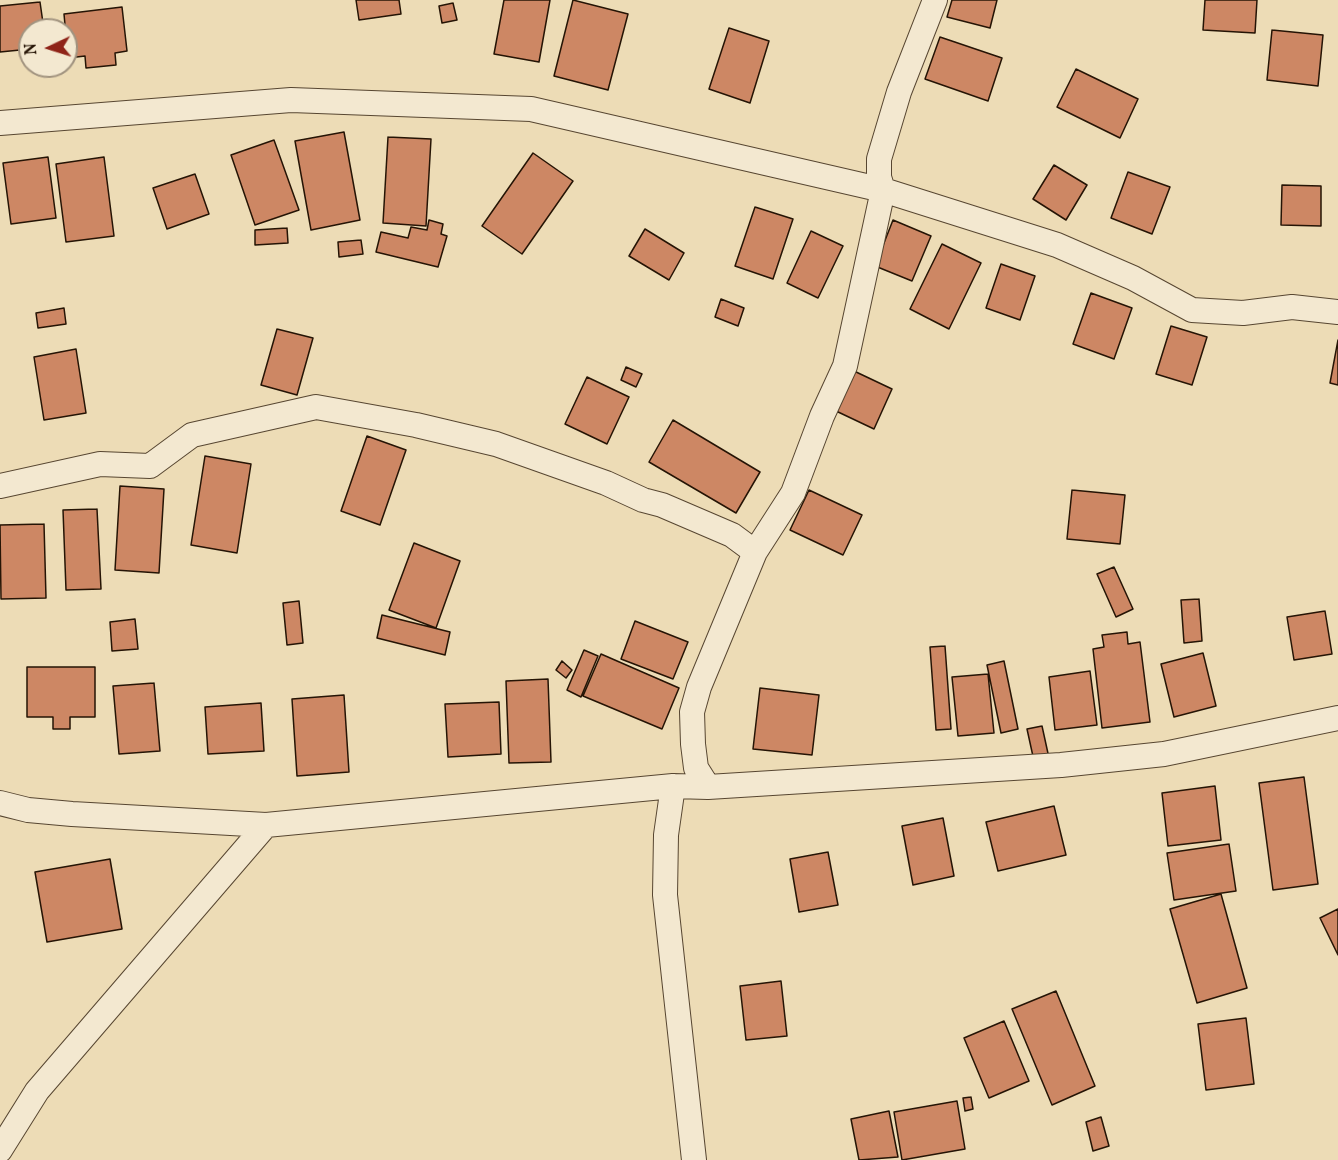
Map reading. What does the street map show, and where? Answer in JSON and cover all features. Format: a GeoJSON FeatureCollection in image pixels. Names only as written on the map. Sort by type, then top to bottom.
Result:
{"type":"FeatureCollection","features":[{"type":"Feature","properties":{"kind":"street"},"geometry":{"type":"LineString","coordinates":[[708,787],[696,768],[692,712],[699,687],[755,552],[793,493],[822,416],[845,366],[883,190],[879,177],[879,159],[899,92],[935,0]]}},
{"type":"Feature","properties":{"kind":"street"},"geometry":{"type":"LineString","coordinates":[[0,123],[291,100],[531,109],[883,190],[1057,245],[1133,278],[1192,310],[1243,313],[1292,307],[1338,312]]}},
{"type":"Feature","properties":{"kind":"street"},"geometry":{"type":"LineString","coordinates":[[0,486],[100,464],[150,466],[192,435],[316,407],[416,425],[496,444],[606,483],[643,500],[662,505],[732,536],[755,552]]}},
{"type":"Feature","properties":{"kind":"street"},"geometry":{"type":"LineString","coordinates":[[0,803],[28,810],[72,814],[266,825],[673,786],[708,787],[1061,765],[1153,756],[1338,718]]}},
{"type":"Feature","properties":{"kind":"street"},"geometry":{"type":"LineString","coordinates":[[673,786],[666,835],[664,895],[694,1160]]}},
{"type":"Feature","properties":{"kind":"street"},"geometry":{"type":"LineString","coordinates":[[0,1150],[37,1091],[266,825]]}},
{"type":"Feature","properties":{"kind":"building"},"geometry":{"type":"Polygon","coordinates":[[[356,0],[399,0],[401,14],[359,20],[356,0]]]}},
{"type":"Feature","properties":{"kind":"building"},"geometry":{"type":"Polygon","coordinates":[[[504,0],[550,0],[539,62],[494,54],[504,0]]]}},
{"type":"Feature","properties":{"kind":"building"},"geometry":{"type":"Polygon","coordinates":[[[573,0],[628,14],[608,90],[554,76],[573,0]]]}},
{"type":"Feature","properties":{"kind":"building"},"geometry":{"type":"Polygon","coordinates":[[[952,0],[997,0],[990,28],[947,17],[952,0]]]}},
{"type":"Feature","properties":{"kind":"building"},"geometry":{"type":"Polygon","coordinates":[[[1205,0],[1257,0],[1255,33],[1203,30],[1205,0]]]}},
{"type":"Feature","properties":{"kind":"building"},"geometry":{"type":"Polygon","coordinates":[[[40,2],[42,18],[18,18],[18,50],[0,52],[0,6],[40,2]]]}},
{"type":"Feature","properties":{"kind":"building"},"geometry":{"type":"Polygon","coordinates":[[[453,3],[457,20],[442,23],[439,6],[453,3]]]}},
{"type":"Feature","properties":{"kind":"building"},"geometry":{"type":"Polygon","coordinates":[[[122,7],[127,51],[115,53],[116,65],[86,68],[85,56],[78,57],[78,18],[64,18],[64,14],[122,7]]]}},
{"type":"Feature","properties":{"kind":"building"},"geometry":{"type":"Polygon","coordinates":[[[729,28],[769,41],[750,103],[709,89],[729,28]]]}},
{"type":"Feature","properties":{"kind":"building"},"geometry":{"type":"Polygon","coordinates":[[[1272,30],[1323,35],[1318,86],[1267,80],[1272,30]]]}},
{"type":"Feature","properties":{"kind":"building"},"geometry":{"type":"Polygon","coordinates":[[[940,37],[1002,58],[988,101],[925,79],[940,37]]]}},
{"type":"Feature","properties":{"kind":"building"},"geometry":{"type":"Polygon","coordinates":[[[1076,69],[1138,99],[1120,138],[1057,107],[1076,69]]]}},
{"type":"Feature","properties":{"kind":"building"},"geometry":{"type":"Polygon","coordinates":[[[344,132],[360,220],[311,230],[295,141],[344,132]]]}},
{"type":"Feature","properties":{"kind":"building"},"geometry":{"type":"Polygon","coordinates":[[[388,137],[431,139],[426,226],[383,223],[388,137]]]}},
{"type":"Feature","properties":{"kind":"building"},"geometry":{"type":"Polygon","coordinates":[[[274,140],[299,210],[255,225],[231,155],[274,140]]]}},
{"type":"Feature","properties":{"kind":"building"},"geometry":{"type":"Polygon","coordinates":[[[533,153],[573,181],[522,254],[482,226],[533,153]]]}},
{"type":"Feature","properties":{"kind":"building"},"geometry":{"type":"Polygon","coordinates":[[[48,157],[56,218],[11,224],[3,163],[48,157]]]}},
{"type":"Feature","properties":{"kind":"building"},"geometry":{"type":"Polygon","coordinates":[[[104,157],[114,236],[66,242],[56,164],[104,157]]]}},
{"type":"Feature","properties":{"kind":"building"},"geometry":{"type":"Polygon","coordinates":[[[1054,165],[1087,185],[1066,220],[1033,199],[1054,165]]]}},
{"type":"Feature","properties":{"kind":"building"},"geometry":{"type":"Polygon","coordinates":[[[1128,172],[1170,187],[1152,234],[1111,218],[1128,172]]]}},
{"type":"Feature","properties":{"kind":"building"},"geometry":{"type":"Polygon","coordinates":[[[195,174],[209,214],[167,229],[153,188],[195,174]]]}},
{"type":"Feature","properties":{"kind":"building"},"geometry":{"type":"Polygon","coordinates":[[[1282,185],[1321,186],[1321,226],[1281,225],[1282,185]]]}},
{"type":"Feature","properties":{"kind":"building"},"geometry":{"type":"Polygon","coordinates":[[[755,207],[793,219],[773,279],[735,266],[755,207]]]}},
{"type":"Feature","properties":{"kind":"building"},"geometry":{"type":"Polygon","coordinates":[[[429,220],[443,224],[441,234],[447,236],[438,267],[376,252],[381,232],[408,238],[411,227],[427,230],[429,220]]]}},
{"type":"Feature","properties":{"kind":"building"},"geometry":{"type":"Polygon","coordinates":[[[893,220],[931,236],[912,281],[875,266],[893,220]]]}},
{"type":"Feature","properties":{"kind":"building"},"geometry":{"type":"Polygon","coordinates":[[[287,228],[288,243],[255,245],[255,230],[287,228]]]}},
{"type":"Feature","properties":{"kind":"building"},"geometry":{"type":"Polygon","coordinates":[[[645,229],[684,253],[669,280],[629,256],[645,229]]]}},
{"type":"Feature","properties":{"kind":"building"},"geometry":{"type":"Polygon","coordinates":[[[811,231],[843,246],[818,298],[787,283],[811,231]]]}},
{"type":"Feature","properties":{"kind":"building"},"geometry":{"type":"Polygon","coordinates":[[[361,240],[363,254],[339,257],[338,242],[361,240]]]}},
{"type":"Feature","properties":{"kind":"building"},"geometry":{"type":"Polygon","coordinates":[[[942,244],[981,263],[949,329],[910,309],[942,244]]]}},
{"type":"Feature","properties":{"kind":"building"},"geometry":{"type":"Polygon","coordinates":[[[1001,264],[1035,276],[1020,320],[986,308],[1001,264]]]}},
{"type":"Feature","properties":{"kind":"building"},"geometry":{"type":"Polygon","coordinates":[[[1091,293],[1132,308],[1114,359],[1073,344],[1091,293]]]}},
{"type":"Feature","properties":{"kind":"building"},"geometry":{"type":"Polygon","coordinates":[[[721,299],[744,308],[738,326],[715,317],[721,299]]]}},
{"type":"Feature","properties":{"kind":"building"},"geometry":{"type":"Polygon","coordinates":[[[64,308],[66,324],[38,328],[36,313],[64,308]]]}},
{"type":"Feature","properties":{"kind":"building"},"geometry":{"type":"Polygon","coordinates":[[[1171,326],[1207,337],[1192,385],[1156,374],[1171,326]]]}},
{"type":"Feature","properties":{"kind":"building"},"geometry":{"type":"Polygon","coordinates":[[[277,329],[313,338],[297,395],[261,385],[277,329]]]}},
{"type":"Feature","properties":{"kind":"building"},"geometry":{"type":"Polygon","coordinates":[[[1338,340],[1338,385],[1330,383],[1338,340]]]}},
{"type":"Feature","properties":{"kind":"building"},"geometry":{"type":"Polygon","coordinates":[[[76,349],[86,413],[44,420],[34,357],[76,349]]]}},
{"type":"Feature","properties":{"kind":"building"},"geometry":{"type":"Polygon","coordinates":[[[626,367],[642,374],[636,387],[621,380],[626,367]]]}},
{"type":"Feature","properties":{"kind":"building"},"geometry":{"type":"Polygon","coordinates":[[[854,371],[892,389],[874,429],[836,411],[854,371]]]}},
{"type":"Feature","properties":{"kind":"building"},"geometry":{"type":"Polygon","coordinates":[[[587,377],[629,397],[607,444],[565,424],[587,377]]]}},
{"type":"Feature","properties":{"kind":"building"},"geometry":{"type":"Polygon","coordinates":[[[673,420],[760,472],[736,513],[649,462],[673,420]]]}},
{"type":"Feature","properties":{"kind":"building"},"geometry":{"type":"Polygon","coordinates":[[[367,436],[406,450],[380,525],[341,511],[367,436]]]}},
{"type":"Feature","properties":{"kind":"building"},"geometry":{"type":"Polygon","coordinates":[[[205,456],[251,464],[237,553],[191,545],[205,456]]]}},
{"type":"Feature","properties":{"kind":"building"},"geometry":{"type":"Polygon","coordinates":[[[120,486],[164,489],[159,573],[115,570],[120,486]]]}},
{"type":"Feature","properties":{"kind":"building"},"geometry":{"type":"Polygon","coordinates":[[[809,490],[862,515],[843,555],[790,530],[809,490]]]}},
{"type":"Feature","properties":{"kind":"building"},"geometry":{"type":"Polygon","coordinates":[[[1072,490],[1125,495],[1120,544],[1067,539],[1072,490]]]}},
{"type":"Feature","properties":{"kind":"building"},"geometry":{"type":"Polygon","coordinates":[[[97,509],[101,589],[66,590],[63,510],[97,509]]]}},
{"type":"Feature","properties":{"kind":"building"},"geometry":{"type":"Polygon","coordinates":[[[44,524],[46,598],[1,599],[0,525],[44,524]]]}},
{"type":"Feature","properties":{"kind":"building"},"geometry":{"type":"Polygon","coordinates":[[[414,543],[460,561],[436,628],[389,610],[414,543]]]}},
{"type":"Feature","properties":{"kind":"building"},"geometry":{"type":"Polygon","coordinates":[[[1114,567],[1133,609],[1116,617],[1097,574],[1114,567]]]}},
{"type":"Feature","properties":{"kind":"building"},"geometry":{"type":"Polygon","coordinates":[[[1199,599],[1202,641],[1184,643],[1181,600],[1199,599]]]}},
{"type":"Feature","properties":{"kind":"building"},"geometry":{"type":"Polygon","coordinates":[[[299,601],[303,643],[287,645],[283,603],[299,601]]]}},
{"type":"Feature","properties":{"kind":"building"},"geometry":{"type":"Polygon","coordinates":[[[1325,611],[1332,654],[1294,660],[1287,617],[1325,611]]]}},
{"type":"Feature","properties":{"kind":"building"},"geometry":{"type":"Polygon","coordinates":[[[382,615],[450,632],[445,655],[377,638],[382,615]]]}},
{"type":"Feature","properties":{"kind":"building"},"geometry":{"type":"Polygon","coordinates":[[[135,619],[138,649],[112,651],[110,622],[135,619]]]}},
{"type":"Feature","properties":{"kind":"building"},"geometry":{"type":"Polygon","coordinates":[[[635,621],[688,642],[673,679],[621,659],[635,621]]]}},
{"type":"Feature","properties":{"kind":"building"},"geometry":{"type":"Polygon","coordinates":[[[1127,632],[1128,644],[1140,642],[1150,722],[1102,728],[1093,649],[1104,647],[1102,635],[1127,632]]]}},
{"type":"Feature","properties":{"kind":"building"},"geometry":{"type":"Polygon","coordinates":[[[945,646],[951,729],[936,730],[930,647],[945,646]]]}},
{"type":"Feature","properties":{"kind":"building"},"geometry":{"type":"Polygon","coordinates":[[[584,650],[598,656],[581,697],[567,690],[584,650]]]}},
{"type":"Feature","properties":{"kind":"building"},"geometry":{"type":"Polygon","coordinates":[[[1203,653],[1216,706],[1174,717],[1161,664],[1203,653]]]}},
{"type":"Feature","properties":{"kind":"building"},"geometry":{"type":"Polygon","coordinates":[[[601,654],[679,688],[662,729],[583,696],[601,654]]]}},
{"type":"Feature","properties":{"kind":"building"},"geometry":{"type":"Polygon","coordinates":[[[562,661],[572,670],[566,678],[556,670],[562,661]]]}},
{"type":"Feature","properties":{"kind":"building"},"geometry":{"type":"Polygon","coordinates":[[[1004,661],[1018,729],[1001,733],[987,665],[1004,661]]]}},
{"type":"Feature","properties":{"kind":"building"},"geometry":{"type":"Polygon","coordinates":[[[27,667],[95,667],[95,717],[70,717],[70,729],[53,729],[53,717],[27,717],[27,667]]]}},
{"type":"Feature","properties":{"kind":"building"},"geometry":{"type":"Polygon","coordinates":[[[1090,671],[1097,725],[1055,730],[1049,677],[1090,671]]]}},
{"type":"Feature","properties":{"kind":"building"},"geometry":{"type":"Polygon","coordinates":[[[988,674],[994,733],[958,736],[952,677],[988,674]]]}},
{"type":"Feature","properties":{"kind":"building"},"geometry":{"type":"Polygon","coordinates":[[[548,679],[551,762],[509,763],[506,681],[548,679]]]}},
{"type":"Feature","properties":{"kind":"building"},"geometry":{"type":"Polygon","coordinates":[[[154,683],[160,751],[119,754],[113,686],[154,683]]]}},
{"type":"Feature","properties":{"kind":"building"},"geometry":{"type":"Polygon","coordinates":[[[760,688],[819,695],[812,755],[753,749],[760,688]]]}},
{"type":"Feature","properties":{"kind":"building"},"geometry":{"type":"Polygon","coordinates":[[[344,695],[349,772],[297,776],[292,699],[344,695]]]}},
{"type":"Feature","properties":{"kind":"building"},"geometry":{"type":"Polygon","coordinates":[[[499,702],[501,754],[448,757],[445,704],[499,702]]]}},
{"type":"Feature","properties":{"kind":"building"},"geometry":{"type":"Polygon","coordinates":[[[261,703],[264,751],[208,754],[205,707],[261,703]]]}},
{"type":"Feature","properties":{"kind":"building"},"geometry":{"type":"Polygon","coordinates":[[[1042,726],[1049,758],[1034,761],[1027,729],[1042,726]]]}},
{"type":"Feature","properties":{"kind":"building"},"geometry":{"type":"Polygon","coordinates":[[[1304,777],[1318,884],[1273,890],[1259,783],[1304,777]]]}},
{"type":"Feature","properties":{"kind":"building"},"geometry":{"type":"Polygon","coordinates":[[[1215,786],[1221,840],[1168,846],[1162,793],[1215,786]]]}},
{"type":"Feature","properties":{"kind":"building"},"geometry":{"type":"Polygon","coordinates":[[[1054,806],[1066,855],[998,871],[986,822],[1054,806]]]}},
{"type":"Feature","properties":{"kind":"building"},"geometry":{"type":"Polygon","coordinates":[[[943,818],[954,876],[913,885],[902,826],[943,818]]]}},
{"type":"Feature","properties":{"kind":"building"},"geometry":{"type":"Polygon","coordinates":[[[1229,844],[1236,891],[1174,900],[1167,853],[1229,844]]]}},
{"type":"Feature","properties":{"kind":"building"},"geometry":{"type":"Polygon","coordinates":[[[828,852],[838,905],[799,912],[790,859],[828,852]]]}},
{"type":"Feature","properties":{"kind":"building"},"geometry":{"type":"Polygon","coordinates":[[[110,859],[122,929],[47,942],[35,872],[110,859]]]}},
{"type":"Feature","properties":{"kind":"building"},"geometry":{"type":"Polygon","coordinates":[[[1221,894],[1247,988],[1197,1003],[1170,909],[1221,894]]]}},
{"type":"Feature","properties":{"kind":"building"},"geometry":{"type":"Polygon","coordinates":[[[1338,909],[1338,955],[1320,918],[1338,909]]]}},
{"type":"Feature","properties":{"kind":"building"},"geometry":{"type":"Polygon","coordinates":[[[781,981],[787,1036],[746,1040],[740,986],[781,981]]]}},
{"type":"Feature","properties":{"kind":"building"},"geometry":{"type":"Polygon","coordinates":[[[1056,991],[1095,1086],[1052,1105],[1012,1009],[1056,991]]]}},
{"type":"Feature","properties":{"kind":"building"},"geometry":{"type":"Polygon","coordinates":[[[1246,1018],[1254,1084],[1206,1090],[1198,1024],[1246,1018]]]}},
{"type":"Feature","properties":{"kind":"building"},"geometry":{"type":"Polygon","coordinates":[[[1004,1021],[1029,1081],[989,1098],[964,1038],[1004,1021]]]}},
{"type":"Feature","properties":{"kind":"building"},"geometry":{"type":"Polygon","coordinates":[[[971,1097],[973,1109],[965,1111],[963,1098],[971,1097]]]}},
{"type":"Feature","properties":{"kind":"building"},"geometry":{"type":"Polygon","coordinates":[[[957,1101],[965,1149],[902,1160],[894,1112],[957,1101]]]}},
{"type":"Feature","properties":{"kind":"building"},"geometry":{"type":"Polygon","coordinates":[[[889,1111],[898,1157],[859,1160],[851,1119],[889,1111]]]}},
{"type":"Feature","properties":{"kind":"building"},"geometry":{"type":"Polygon","coordinates":[[[1101,1117],[1109,1146],[1093,1151],[1086,1122],[1101,1117]]]}}]}
